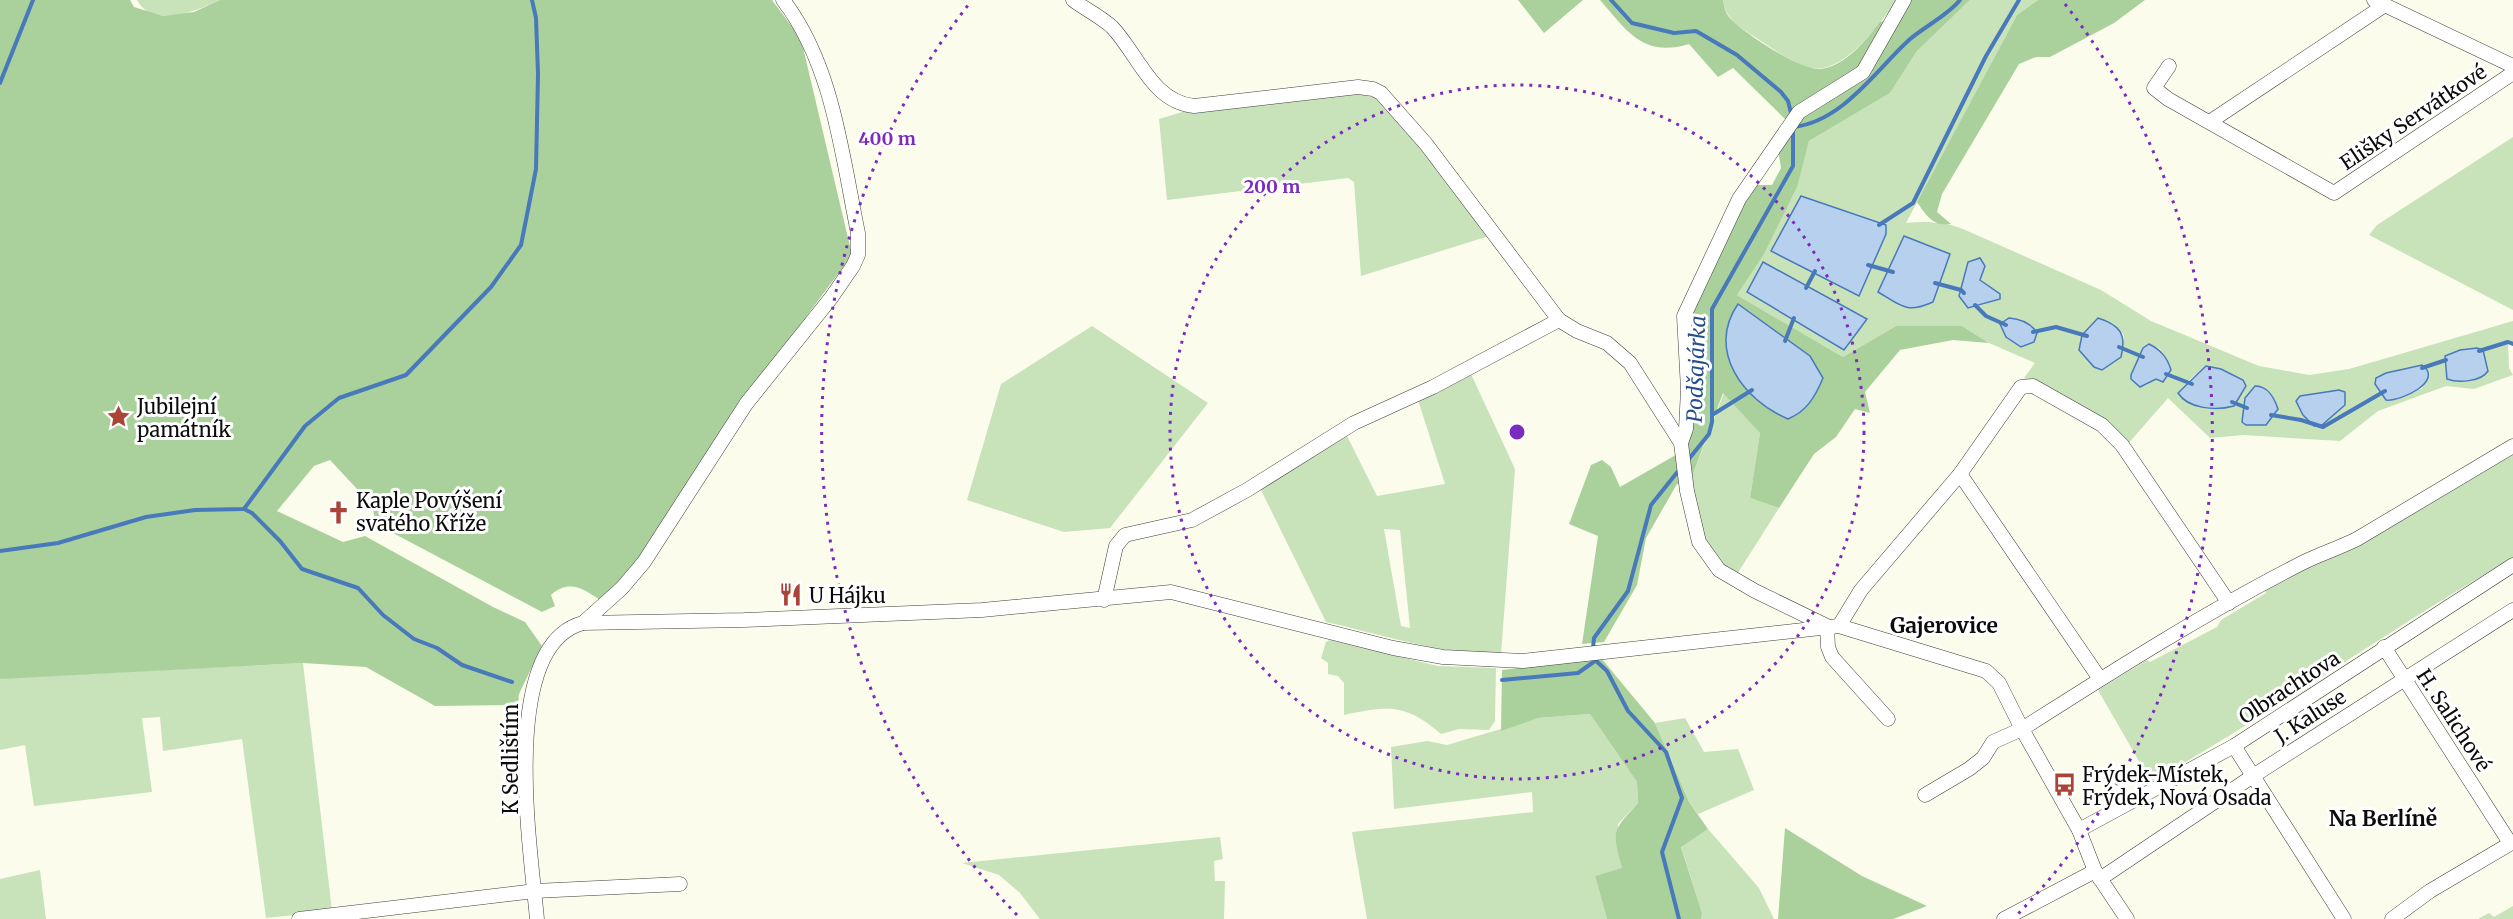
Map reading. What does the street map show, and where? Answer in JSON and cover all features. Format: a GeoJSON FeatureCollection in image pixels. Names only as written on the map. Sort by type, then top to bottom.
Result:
{"type":"FeatureCollection","features":[{"type":"Feature","properties":{"kind":"street","name":"K Sedlištím"},"geometry":{"type":"LineString","coordinates":[[537,919],[528,789],[529,698],[541,662],[554,639],[569,627],[583,622],[622,588],[644,562],[746,404],[831,298],[854,266],[858,255],[858,233],[827,90],[812,48],[783,0]]}},
{"type":"Feature","properties":{"kind":"street"},"geometry":{"type":"LineString","coordinates":[[1073,0],[1111,27],[1149,77],[1168,98],[1181,105],[1194,106],[1358,87],[1382,93],[1426,144],[1559,320],[1577,331],[1607,343],[1630,363],[1681,443],[1687,491],[1699,542],[1719,570],[1755,591],[1833,626],[1986,671],[1999,683],[2079,830],[2098,875],[2127,919]]}},
{"type":"Feature","properties":{"kind":"street"},"geometry":{"type":"LineString","coordinates":[[1681,443],[1686,429],[1688,390],[1684,316],[1739,199],[1799,112],[1863,72],[1904,0]]}},
{"type":"Feature","properties":{"kind":"street"},"geometry":{"type":"LineString","coordinates":[[2169,66],[2154,88],[2168,99],[2211,121],[2379,3],[2513,66]]}},
{"type":"Feature","properties":{"kind":"street","name":"Elišky Servátkové"},"geometry":{"type":"LineString","coordinates":[[2211,121],[2334,193],[2513,73]]}},
{"type":"Feature","properties":{"kind":"street"},"geometry":{"type":"LineString","coordinates":[[1104,600],[1116,546],[1125,535],[1192,520],[1247,490],[1354,423],[1433,387],[1559,320]]}},
{"type":"Feature","properties":{"kind":"street"},"geometry":{"type":"LineString","coordinates":[[1888,719],[1832,657],[1828,647],[1833,626],[1960,474],[2021,387],[2033,386],[2102,425],[2122,445],[2229,603]]}},
{"type":"Feature","properties":{"kind":"street"},"geometry":{"type":"LineString","coordinates":[[1925,795],[1983,758],[1994,742],[2022,729],[2100,679],[2305,561],[2357,539],[2513,446]]}},
{"type":"Feature","properties":{"kind":"street"},"geometry":{"type":"LineString","coordinates":[[1960,474],[2100,679]]}},
{"type":"Feature","properties":{"kind":"street","name":"Olbrachtova"},"geometry":{"type":"LineString","coordinates":[[2079,830],[2234,746],[2513,565]]}},
{"type":"Feature","properties":{"kind":"street"},"geometry":{"type":"LineString","coordinates":[[583,622],[890,615],[1104,600],[1155,592],[1188,594],[1393,648],[1443,657],[1514,662],[1833,626]]}},
{"type":"Feature","properties":{"kind":"street","name":"J. Kaluse"},"geometry":{"type":"LineString","coordinates":[[2004,919],[2098,875],[2513,610]]}},
{"type":"Feature","properties":{"kind":"street","name":"H. Salichové"},"geometry":{"type":"LineString","coordinates":[[2384,647],[2512,843]]}},
{"type":"Feature","properties":{"kind":"street"},"geometry":{"type":"LineString","coordinates":[[2234,746],[2344,919]]}},
{"type":"Feature","properties":{"kind":"street"},"geometry":{"type":"LineString","coordinates":[[2392,919],[2430,891],[2512,843]]}},
{"type":"Feature","properties":{"kind":"street"},"geometry":{"type":"LineString","coordinates":[[299,919],[535,891],[680,884]]}},
{"type":"Feature","properties":{"kind":"green space"},"geometry":{"type":"Polygon","coordinates":[[[0,0],[130,0],[134,7],[163,16],[194,12],[220,0],[772,0],[801,39],[852,255],[745,399],[617,589],[603,602],[584,590],[565,587],[551,595],[555,606],[542,612],[376,524],[372,505],[330,460],[314,466],[277,511],[343,542],[365,536],[493,607],[525,622],[542,646],[519,694],[518,705],[435,706],[366,667],[303,663],[0,679],[0,0]]]}},
{"type":"Feature","properties":{"kind":"green space"},"geometry":{"type":"Polygon","coordinates":[[[137,0],[220,0],[188,12],[164,16],[144,9],[137,0]]]}},
{"type":"Feature","properties":{"kind":"green space"},"geometry":{"type":"Polygon","coordinates":[[[1518,0],[1583,0],[1544,33],[1518,0]]]}},
{"type":"Feature","properties":{"kind":"green space"},"geometry":{"type":"Polygon","coordinates":[[[1600,0],[1723,0],[1729,17],[1746,32],[1800,64],[1820,69],[1838,63],[1854,52],[1880,22],[1889,20],[1910,0],[1970,0],[1917,51],[1890,93],[1809,141],[1797,187],[1764,254],[1737,295],[1843,357],[1896,326],[1962,326],[1989,343],[1953,340],[1900,350],[1865,392],[1870,413],[1855,409],[1836,437],[1814,454],[1779,508],[1750,498],[1760,433],[1723,393],[1690,482],[1677,484],[1646,538],[1637,585],[1604,642],[1582,644],[1598,536],[1569,524],[1591,465],[1602,460],[1611,467],[1620,487],[1674,456],[1682,442],[1681,315],[1754,185],[1772,185],[1781,168],[1778,150],[1786,120],[1733,68],[1718,77],[1689,44],[1659,47],[1637,39],[1600,0]]]}},
{"type":"Feature","properties":{"kind":"green space"},"geometry":{"type":"Polygon","coordinates":[[[1723,0],[1898,0],[1858,47],[1833,65],[1820,69],[1794,62],[1741,28],[1727,13],[1723,0]]]}},
{"type":"Feature","properties":{"kind":"green space"},"geometry":{"type":"Polygon","coordinates":[[[1970,0],[2038,0],[2017,15],[1906,223],[1935,223],[1963,229],[2101,290],[2151,321],[2259,366],[2309,375],[2349,369],[2513,321],[2513,342],[2508,342],[2509,368],[2513,375],[2474,389],[2446,386],[2378,411],[2340,441],[2243,435],[2210,438],[2168,398],[2127,445],[2091,413],[2024,378],[2035,363],[1989,343],[1962,326],[1896,326],[1843,357],[1737,295],[1780,221],[1796,183],[1809,141],[1890,93],[1917,51],[1970,0]],[[1886,234],[1771,251],[1859,296],[1886,234]],[[1904,236],[1878,292],[1933,302],[1950,254],[1904,236]],[[1763,262],[1798,323],[1845,350],[1867,319],[1763,262]],[[1985,266],[1963,280],[1959,296],[1979,306],[2000,299],[2000,294],[1980,279],[1985,266]],[[2111,322],[2121,357],[2124,335],[2111,322]],[[2149,344],[2143,348],[2131,375],[2145,386],[2156,379],[2164,382],[2167,359],[2160,349],[2149,344]],[[2487,364],[2455,381],[2479,379],[2488,371],[2487,364]],[[2206,366],[2187,382],[2211,403],[2225,407],[2232,405],[2239,398],[2246,386],[2206,366]],[[2425,366],[2400,369],[2389,401],[2423,388],[2425,366]]]}},
{"type":"Feature","properties":{"kind":"green space"},"geometry":{"type":"Polygon","coordinates":[[[2038,0],[2145,0],[2114,23],[2050,57],[2036,57],[2019,64],[1942,194],[1937,212],[1951,224],[1939,224],[1927,215],[1917,202],[2017,15],[2038,0]]]}},
{"type":"Feature","properties":{"kind":"green space"},"geometry":{"type":"Polygon","coordinates":[[[1360,94],[1376,98],[1391,111],[1489,236],[1361,276],[1354,182],[1348,178],[1167,200],[1159,119],[1189,110],[1360,94]]]}},
{"type":"Feature","properties":{"kind":"green space"},"geometry":{"type":"Polygon","coordinates":[[[2513,137],[2513,310],[2369,235],[2377,225],[2513,137]]]}},
{"type":"Feature","properties":{"kind":"green space"},"geometry":{"type":"Polygon","coordinates":[[[1092,326],[1208,403],[1110,528],[1064,532],[967,500],[1001,384],[1092,326]]]}},
{"type":"Feature","properties":{"kind":"green space"},"geometry":{"type":"Polygon","coordinates":[[[1471,374],[1515,469],[1501,654],[1481,654],[1437,648],[1326,622],[1260,488],[1346,434],[1377,496],[1445,484],[1418,400],[1471,374]],[[1384,529],[1401,626],[1410,628],[1400,530],[1384,529]]]}},
{"type":"Feature","properties":{"kind":"green space"},"geometry":{"type":"Polygon","coordinates":[[[1724,393],[1760,433],[1750,498],[1779,508],[1734,579],[1704,547],[1690,482],[1724,393]]]}},
{"type":"Feature","properties":{"kind":"green space"},"geometry":{"type":"Polygon","coordinates":[[[2513,448],[2513,558],[2151,782],[2098,690],[2147,660],[2150,662],[2217,627],[2221,620],[2266,593],[2265,589],[2513,448]]]}},
{"type":"Feature","properties":{"kind":"green space"},"geometry":{"type":"Polygon","coordinates":[[[1330,640],[1438,666],[1496,668],[1495,721],[1489,730],[1459,729],[1441,734],[1417,717],[1396,709],[1344,715],[1344,683],[1338,676],[1328,674],[1328,663],[1321,658],[1326,642],[1330,640]]]}},
{"type":"Feature","properties":{"kind":"green space"},"geometry":{"type":"Polygon","coordinates":[[[1601,658],[1655,723],[1689,802],[1708,829],[1681,847],[1702,913],[1701,919],[1607,919],[1595,876],[1622,868],[1616,832],[1638,803],[1637,782],[1590,714],[1538,718],[1501,731],[1502,670],[1601,658]]]}},
{"type":"Feature","properties":{"kind":"green space"},"geometry":{"type":"Polygon","coordinates":[[[303,663],[332,911],[266,918],[242,739],[163,751],[160,717],[142,718],[152,792],[34,806],[25,745],[0,750],[0,679],[303,663]]]}},
{"type":"Feature","properties":{"kind":"green space"},"geometry":{"type":"Polygon","coordinates":[[[1590,714],[1637,782],[1638,803],[1618,824],[1622,869],[1595,876],[1607,919],[1367,919],[1352,832],[1533,812],[1532,792],[1394,809],[1391,747],[1427,741],[1447,745],[1538,718],[1590,714]]]}},
{"type":"Feature","properties":{"kind":"green space"},"geometry":{"type":"Polygon","coordinates":[[[1685,718],[1704,752],[1738,749],[1754,790],[1698,814],[1689,802],[1655,723],[1685,718]]]}},
{"type":"Feature","properties":{"kind":"green space"},"geometry":{"type":"Polygon","coordinates":[[[1785,828],[1862,876],[1927,906],[1893,919],[1778,919],[1785,828]]]}},
{"type":"Feature","properties":{"kind":"green space"},"geometry":{"type":"Polygon","coordinates":[[[1708,829],[1759,888],[1774,919],[1701,919],[1702,913],[1681,846],[1708,829]]]}},
{"type":"Feature","properties":{"kind":"green space"},"geometry":{"type":"Polygon","coordinates":[[[1220,837],[1223,859],[1214,861],[1215,881],[1225,881],[1224,919],[1040,919],[1020,893],[999,875],[962,863],[1220,837]]]}},
{"type":"Feature","properties":{"kind":"green space"},"geometry":{"type":"Polygon","coordinates":[[[40,870],[46,919],[0,919],[0,879],[40,870]]]}},
{"type":"Feature","properties":{"kind":"green space"},"geometry":{"type":"Polygon","coordinates":[[[2513,906],[2513,919],[2478,919],[2489,913],[2494,917],[2513,906]]]}},
{"type":"Feature","properties":{"kind":"water"},"geometry":{"type":"Polygon","coordinates":[[[1801,196],[1886,225],[1886,234],[1859,296],[1771,251],[1801,196]]]}},
{"type":"Feature","properties":{"kind":"water"},"geometry":{"type":"Polygon","coordinates":[[[1904,236],[1950,254],[1933,302],[1924,306],[1904,307],[1878,292],[1904,236]]]}},
{"type":"Feature","properties":{"kind":"water"},"geometry":{"type":"Polygon","coordinates":[[[1980,258],[1985,266],[1980,280],[2000,294],[2000,299],[1968,308],[1959,296],[1968,262],[1980,258]]]}},
{"type":"Feature","properties":{"kind":"water"},"geometry":{"type":"Polygon","coordinates":[[[1763,262],[1867,319],[1844,350],[1747,292],[1763,262]]]}},
{"type":"Feature","properties":{"kind":"water"},"geometry":{"type":"Polygon","coordinates":[[[1738,304],[1810,356],[1823,378],[1810,403],[1795,416],[1788,419],[1772,410],[1744,386],[1734,372],[1728,356],[1726,339],[1729,321],[1738,304]]]}},
{"type":"Feature","properties":{"kind":"water"},"geometry":{"type":"Polygon","coordinates":[[[2009,318],[2032,327],[2037,333],[2034,342],[2021,347],[2006,337],[2000,324],[2009,318]]]}},
{"type":"Feature","properties":{"kind":"water"},"geometry":{"type":"Polygon","coordinates":[[[2098,318],[2117,327],[2123,342],[2121,357],[2102,370],[2094,367],[2079,350],[2082,335],[2098,318]]]}},
{"type":"Feature","properties":{"kind":"water"},"geometry":{"type":"Polygon","coordinates":[[[2149,344],[2163,354],[2171,370],[2163,382],[2156,379],[2140,387],[2131,379],[2131,375],[2143,348],[2149,344]]]}},
{"type":"Feature","properties":{"kind":"water"},"geometry":{"type":"Polygon","coordinates":[[[2477,348],[2483,350],[2488,371],[2485,375],[2469,381],[2447,379],[2445,356],[2460,350],[2477,348]]]}},
{"type":"Feature","properties":{"kind":"water"},"geometry":{"type":"Polygon","coordinates":[[[2422,365],[2428,371],[2428,378],[2418,389],[2401,398],[2386,400],[2375,384],[2376,378],[2386,373],[2422,365]]]}},
{"type":"Feature","properties":{"kind":"water"},"geometry":{"type":"Polygon","coordinates":[[[2206,366],[2221,369],[2243,380],[2246,386],[2234,406],[2203,407],[2188,402],[2178,393],[2206,366]]]}},
{"type":"Feature","properties":{"kind":"water"},"geometry":{"type":"Polygon","coordinates":[[[2255,386],[2260,386],[2270,393],[2278,409],[2266,425],[2246,425],[2242,422],[2245,398],[2255,386]]]}},
{"type":"Feature","properties":{"kind":"water"},"geometry":{"type":"Polygon","coordinates":[[[2339,390],[2345,392],[2345,405],[2322,425],[2314,426],[2303,415],[2296,401],[2300,396],[2339,390]]]}},
{"type":"Feature","properties":{"kind":"waterway"},"geometry":{"type":"LineString","coordinates":[[0,83],[33,0]]}},
{"type":"Feature","properties":{"kind":"waterway"},"geometry":{"type":"LineString","coordinates":[[0,551],[58,543],[146,517],[195,510],[244,509],[305,426],[339,398],[406,375],[491,287],[521,245],[536,169],[538,74],[536,18],[532,0]]}},
{"type":"Feature","properties":{"kind":"waterway"},"geometry":{"type":"LineString","coordinates":[[1611,0],[1632,23],[1674,33],[1696,31],[1737,55],[1781,92],[1788,101],[1792,117]]}},
{"type":"Feature","properties":{"kind":"waterway","name":"Podšajárka"},"geometry":{"type":"LineString","coordinates":[[1688,460],[1709,434],[1712,422],[1712,309],[1793,166],[1793,127],[1827,116],[1842,105],[1857,93],[1909,40],[1949,11],[1960,0]]}},
{"type":"Feature","properties":{"kind":"waterway"},"geometry":{"type":"LineString","coordinates":[[1879,225],[1913,203],[1986,56],[2019,0]]}},
{"type":"Feature","properties":{"kind":"waterway"},"geometry":{"type":"LineString","coordinates":[[1868,265],[1893,272]]}},
{"type":"Feature","properties":{"kind":"waterway"},"geometry":{"type":"LineString","coordinates":[[1806,288],[1815,271]]}},
{"type":"Feature","properties":{"kind":"waterway"},"geometry":{"type":"LineString","coordinates":[[1935,283],[1961,290],[1964,293]]}},
{"type":"Feature","properties":{"kind":"waterway"},"geometry":{"type":"LineString","coordinates":[[1975,305],[1986,316],[2006,325]]}},
{"type":"Feature","properties":{"kind":"waterway"},"geometry":{"type":"LineString","coordinates":[[1785,341],[1794,318]]}},
{"type":"Feature","properties":{"kind":"waterway"},"geometry":{"type":"LineString","coordinates":[[2033,332],[2056,327],[2087,336]]}},
{"type":"Feature","properties":{"kind":"waterway"},"geometry":{"type":"LineString","coordinates":[[2479,351],[2508,342],[2513,344]]}},
{"type":"Feature","properties":{"kind":"waterway"},"geometry":{"type":"LineString","coordinates":[[2119,347],[2143,357]]}},
{"type":"Feature","properties":{"kind":"waterway"},"geometry":{"type":"LineString","coordinates":[[2422,368],[2446,360]]}},
{"type":"Feature","properties":{"kind":"waterway"},"geometry":{"type":"LineString","coordinates":[[2166,374],[2192,384]]}},
{"type":"Feature","properties":{"kind":"waterway"},"geometry":{"type":"LineString","coordinates":[[1712,415],[1752,390]]}},
{"type":"Feature","properties":{"kind":"waterway"},"geometry":{"type":"LineString","coordinates":[[2271,415],[2301,420],[2323,427],[2385,391]]}},
{"type":"Feature","properties":{"kind":"waterway"},"geometry":{"type":"LineString","coordinates":[[2232,402],[2247,408]]}},
{"type":"Feature","properties":{"kind":"waterway","name":"Podšajárka"},"geometry":{"type":"LineString","coordinates":[[1679,470],[1651,505],[1628,591],[1594,638],[1592,657],[1607,671],[1628,711],[1666,752],[1682,798],[1662,852],[1679,919]]}},
{"type":"Feature","properties":{"kind":"waterway"},"geometry":{"type":"LineString","coordinates":[[244,509],[252,513],[280,541],[302,569],[358,588],[383,615],[414,639],[437,648],[462,665],[512,682]]}},
{"type":"Feature","properties":{"kind":"waterway"},"geometry":{"type":"LineString","coordinates":[[1502,680],[1578,673],[1595,661]]}},
{"type":"Feature","properties":{"kind":"place","name":"Jubilejní památník"},"geometry":{"type":"Point","coordinates":[119,417]}},
{"type":"Feature","properties":{"kind":"place","name":"Kaple Povýšení svatého Kříže"},"geometry":{"type":"Point","coordinates":[338,512]}},
{"type":"Feature","properties":{"kind":"place","name":"U Hájku"},"geometry":{"type":"Point","coordinates":[791,595]}},
{"type":"Feature","properties":{"kind":"place","name":"Frýdek-Místek, Frýdek, Nová Osada"},"geometry":{"type":"Point","coordinates":[2064,785]}},
{"type":"Feature","properties":{"kind":"district","name":"Gajerovice"},"geometry":{"type":"Point","coordinates":[1944,625]}},
{"type":"Feature","properties":{"kind":"district","name":"Na Berlíně"},"geometry":{"type":"Point","coordinates":[2383,818]}}]}
